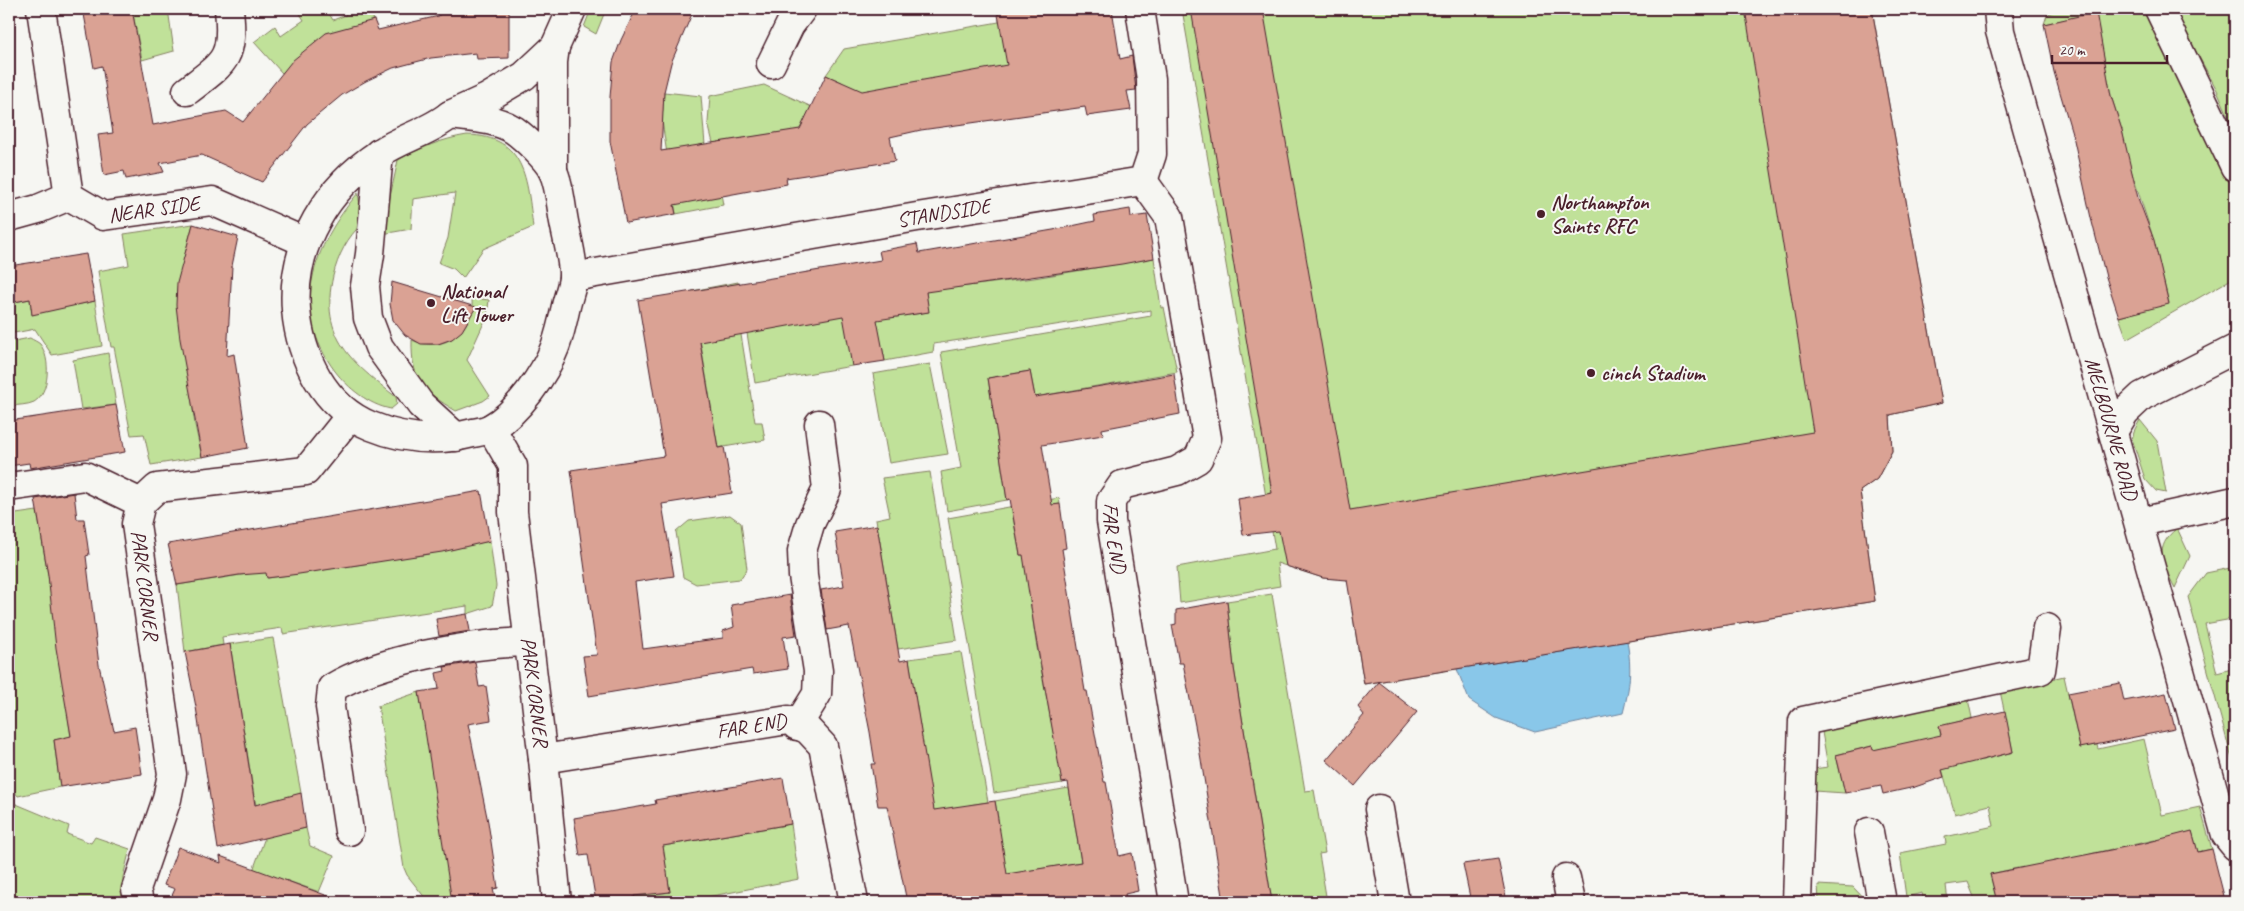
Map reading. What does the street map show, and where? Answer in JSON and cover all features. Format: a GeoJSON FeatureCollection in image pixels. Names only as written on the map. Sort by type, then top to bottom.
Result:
{"type":"FeatureCollection","features":[{"type":"Feature","properties":{"kind":"street"},"geometry":{"type":"LineString","coordinates":[[9,217],[38,209],[69,196],[41,9]]}},
{"type":"Feature","properties":{"kind":"street"},"geometry":{"type":"LineString","coordinates":[[187,91],[226,58],[232,36],[229,9]]}},
{"type":"Feature","properties":{"kind":"street"},"geometry":{"type":"LineString","coordinates":[[554,54],[524,76],[487,98],[450,115],[436,126],[411,136],[380,153],[362,167],[334,194],[315,221],[305,242],[299,265],[296,298],[298,333],[306,357],[325,390],[350,416],[370,426],[396,435],[427,440],[456,438],[491,428],[514,410],[537,382],[555,348],[574,278],[562,209],[553,171],[554,54],[572,9]]}},
{"type":"Feature","properties":{"kind":"street"},"geometry":{"type":"LineString","coordinates":[[771,64],[790,25],[802,9]]}},
{"type":"Feature","properties":{"kind":"street"},"geometry":{"type":"LineString","coordinates":[[1140,9],[1151,88],[1152,154],[1143,181]]}},
{"type":"Feature","properties":{"kind":"street","name":"MELBOURNE ROAD"},"geometry":{"type":"LineString","coordinates":[[1998,9],[2000,31],[2140,522],[2226,835],[2235,846]]}},
{"type":"Feature","properties":{"kind":"street"},"geometry":{"type":"LineString","coordinates":[[2159,9],[2235,167]]}},
{"type":"Feature","properties":{"kind":"street"},"geometry":{"type":"LineString","coordinates":[[450,115],[490,120],[512,129],[526,140],[553,171]]}},
{"type":"Feature","properties":{"kind":"street"},"geometry":{"type":"LineString","coordinates":[[380,153],[365,286],[368,318],[379,347],[421,405],[456,438]]}},
{"type":"Feature","properties":{"kind":"street","name":"STANDSIDE"},"geometry":{"type":"LineString","coordinates":[[574,278],[917,217],[1143,181]]}},
{"type":"Feature","properties":{"kind":"street","name":"FAR END"},"geometry":{"type":"LineString","coordinates":[[1143,181],[1169,217],[1207,438],[1198,459],[1177,471],[1122,485],[1111,501],[1111,521],[1174,902]]}},
{"type":"Feature","properties":{"kind":"street","name":"NEAR SIDE"},"geometry":{"type":"LineString","coordinates":[[69,196],[103,216],[212,201],[305,242]]}},
{"type":"Feature","properties":{"kind":"street"},"geometry":{"type":"LineString","coordinates":[[2114,430],[2125,412],[2142,396],[2235,349]]}},
{"type":"Feature","properties":{"kind":"street","name":"PARK CORNER"},"geometry":{"type":"LineString","coordinates":[[138,902],[136,889],[167,798],[172,774],[136,524],[141,503],[157,488],[306,471],[350,416]]}},
{"type":"Feature","properties":{"kind":"street"},"geometry":{"type":"LineString","coordinates":[[798,726],[817,694],[818,671],[803,576],[802,551],[810,524],[827,489],[819,424]]}},
{"type":"Feature","properties":{"kind":"street","name":"PARK CORNER"},"geometry":{"type":"LineString","coordinates":[[491,428],[513,466],[512,512],[543,758],[557,902]]}},
{"type":"Feature","properties":{"kind":"street"},"geometry":{"type":"LineString","coordinates":[[9,487],[85,476],[141,503]]}},
{"type":"Feature","properties":{"kind":"street"},"geometry":{"type":"LineString","coordinates":[[2140,522],[2235,501]]}},
{"type":"Feature","properties":{"kind":"street"},"geometry":{"type":"LineString","coordinates":[[1797,902],[1803,721],[2041,670],[2047,628]]}},
{"type":"Feature","properties":{"kind":"street"},"geometry":{"type":"LineString","coordinates":[[349,831],[330,707],[332,688],[350,677],[413,659],[495,643],[529,642]]}},
{"type":"Feature","properties":{"kind":"street","name":"FAR END"},"geometry":{"type":"LineString","coordinates":[[543,758],[788,720],[808,730],[823,746],[854,902]]}},
{"type":"Feature","properties":{"kind":"street"},"geometry":{"type":"LineString","coordinates":[[1379,809],[1395,902]]}},
{"type":"Feature","properties":{"kind":"street"},"geometry":{"type":"LineString","coordinates":[[1869,832],[1882,902]]}},
{"type":"Feature","properties":{"kind":"green space"},"geometry":{"type":"Polygon","coordinates":[[[132,9],[168,9],[174,51],[142,60],[132,9]]]}},
{"type":"Feature","properties":{"kind":"green space"},"geometry":{"type":"Polygon","coordinates":[[[297,9],[326,9],[333,20],[346,15],[343,9],[369,9],[374,20],[338,31],[307,50],[282,73],[254,42],[275,26],[281,36],[304,20],[297,9]]]}},
{"type":"Feature","properties":{"kind":"green space"},"geometry":{"type":"Polygon","coordinates":[[[591,9],[606,9],[596,34],[584,27],[591,9]]]}},
{"type":"Feature","properties":{"kind":"green space"},"geometry":{"type":"Polygon","coordinates":[[[1044,9],[1072,9],[1081,65],[974,72],[845,95],[849,122],[713,143],[708,123],[710,96],[764,85],[827,114],[842,82],[826,75],[844,49],[999,22],[999,19],[1044,12],[1044,9]]]}},
{"type":"Feature","properties":{"kind":"green space","name":"cinch Stadium"},"geometry":{"type":"Polygon","coordinates":[[[1182,9],[1872,9],[1942,403],[1890,415],[1892,451],[1877,479],[1860,491],[1875,601],[1364,684],[1352,611],[1371,607],[1368,581],[1323,578],[1277,563],[1280,586],[1180,603],[1177,567],[1275,549],[1182,9]]]}},
{"type":"Feature","properties":{"kind":"green space"},"geometry":{"type":"Polygon","coordinates":[[[2058,9],[2099,9],[2101,12],[2107,9],[2149,9],[2235,189],[2235,277],[2127,339],[2119,317],[2169,303],[2151,231],[2129,164],[2122,130],[2111,96],[2095,13],[2044,24],[2047,15],[2058,9]]]}},
{"type":"Feature","properties":{"kind":"green space"},"geometry":{"type":"Polygon","coordinates":[[[2173,9],[2235,9],[2235,131],[2217,90],[2173,9]]]}},
{"type":"Feature","properties":{"kind":"green space"},"geometry":{"type":"Polygon","coordinates":[[[664,92],[701,96],[705,145],[718,176],[723,205],[676,214],[662,121],[664,92]]]}},
{"type":"Feature","properties":{"kind":"green space"},"geometry":{"type":"Polygon","coordinates":[[[467,135],[487,137],[501,143],[512,152],[520,164],[525,178],[533,227],[483,249],[463,278],[454,269],[439,263],[448,238],[455,193],[413,199],[411,229],[382,234],[398,160],[431,144],[467,135]]]}},
{"type":"Feature","properties":{"kind":"green space"},"geometry":{"type":"Polygon","coordinates":[[[358,193],[363,223],[357,228],[344,247],[338,261],[333,276],[330,298],[331,316],[335,333],[353,360],[396,397],[397,404],[391,409],[367,400],[340,377],[321,348],[313,325],[310,302],[312,279],[319,257],[342,213],[358,193]]]}},
{"type":"Feature","properties":{"kind":"green space"},"geometry":{"type":"Polygon","coordinates":[[[193,224],[184,258],[178,294],[195,425],[202,457],[151,465],[144,434],[131,435],[114,347],[111,347],[98,271],[129,265],[124,234],[193,224]]]}},
{"type":"Feature","properties":{"kind":"green space"},"geometry":{"type":"Polygon","coordinates":[[[1154,258],[1161,308],[1164,307],[1177,372],[1035,397],[1030,371],[988,378],[1007,500],[947,511],[941,472],[961,468],[941,352],[1151,316],[1151,310],[934,344],[933,352],[885,361],[882,346],[850,352],[852,366],[755,383],[747,333],[886,296],[890,318],[928,312],[926,291],[1034,278],[1154,258]]]}},
{"type":"Feature","properties":{"kind":"green space"},"geometry":{"type":"Polygon","coordinates":[[[738,282],[744,314],[738,316],[755,422],[762,422],[765,440],[718,448],[692,291],[738,282]]]}},
{"type":"Feature","properties":{"kind":"green space"},"geometry":{"type":"Polygon","coordinates":[[[472,298],[489,300],[487,316],[467,360],[490,396],[483,401],[456,411],[427,391],[421,383],[414,366],[412,340],[423,344],[434,344],[445,342],[454,337],[468,321],[472,310],[472,298]]]}},
{"type":"Feature","properties":{"kind":"green space"},"geometry":{"type":"Polygon","coordinates":[[[30,299],[32,314],[95,301],[102,346],[52,355],[35,329],[9,334],[9,303],[30,299]]]}},
{"type":"Feature","properties":{"kind":"green space"},"geometry":{"type":"Polygon","coordinates":[[[30,338],[40,344],[44,350],[47,366],[46,383],[43,391],[34,402],[11,406],[9,405],[9,342],[30,338]]]}},
{"type":"Feature","properties":{"kind":"green space"},"geometry":{"type":"Polygon","coordinates":[[[108,353],[116,405],[81,409],[73,360],[108,353]]]}},
{"type":"Feature","properties":{"kind":"green space"},"geometry":{"type":"Polygon","coordinates":[[[930,364],[948,454],[889,463],[873,374],[930,364]]]}},
{"type":"Feature","properties":{"kind":"green space"},"geometry":{"type":"Polygon","coordinates":[[[2140,420],[2157,441],[2166,493],[2156,491],[2145,479],[2132,439],[2140,420]]]}},
{"type":"Feature","properties":{"kind":"green space"},"geometry":{"type":"Polygon","coordinates":[[[930,472],[957,640],[898,649],[876,519],[890,516],[882,478],[930,472]]]}},
{"type":"Feature","properties":{"kind":"green space"},"geometry":{"type":"Polygon","coordinates":[[[1059,498],[1060,504],[1012,512],[1020,555],[1024,555],[1036,642],[1063,783],[994,793],[948,518],[1059,498]]]}},
{"type":"Feature","properties":{"kind":"green space"},"geometry":{"type":"Polygon","coordinates":[[[37,511],[71,737],[54,740],[60,787],[18,796],[10,786],[9,778],[9,515],[37,511]]]}},
{"type":"Feature","properties":{"kind":"green space"},"geometry":{"type":"Polygon","coordinates":[[[730,515],[741,523],[747,569],[740,579],[696,584],[683,577],[676,532],[689,521],[730,515]]]}},
{"type":"Feature","properties":{"kind":"green space"},"geometry":{"type":"Polygon","coordinates":[[[2177,528],[2190,556],[2175,588],[2166,571],[2162,549],[2169,535],[2177,528]]]}},
{"type":"Feature","properties":{"kind":"green space"},"geometry":{"type":"Polygon","coordinates":[[[490,541],[496,586],[492,606],[467,614],[467,606],[283,634],[282,628],[222,637],[223,645],[185,652],[177,585],[266,571],[268,578],[363,564],[490,541]]]}},
{"type":"Feature","properties":{"kind":"green space"},"geometry":{"type":"Polygon","coordinates":[[[2235,567],[2235,610],[2232,611],[2232,619],[2205,624],[2217,673],[2235,668],[2235,770],[2188,597],[2206,573],[2235,567]]]}},
{"type":"Feature","properties":{"kind":"green space"},"geometry":{"type":"Polygon","coordinates":[[[1272,594],[1305,791],[1314,790],[1325,853],[1319,854],[1327,902],[1272,902],[1234,668],[1227,601],[1272,594]]]}},
{"type":"Feature","properties":{"kind":"green space"},"geometry":{"type":"Polygon","coordinates":[[[273,638],[301,793],[290,831],[306,828],[310,846],[334,856],[319,892],[288,881],[251,876],[264,840],[254,796],[230,644],[273,638]]]}},
{"type":"Feature","properties":{"kind":"green space"},"geometry":{"type":"Polygon","coordinates":[[[961,652],[988,802],[969,805],[1000,830],[995,801],[1069,788],[1081,862],[945,885],[909,659],[961,652]]]}},
{"type":"Feature","properties":{"kind":"green space"},"geometry":{"type":"Polygon","coordinates":[[[2064,676],[2080,747],[2097,745],[2098,749],[2144,739],[2162,815],[2200,807],[2212,849],[2198,852],[2192,831],[2164,869],[2155,840],[2132,845],[2139,872],[2120,878],[2112,849],[2090,854],[2027,898],[2018,868],[1990,874],[1997,902],[1976,902],[1968,882],[1946,885],[1948,902],[1924,902],[1922,893],[1906,897],[1900,853],[1946,844],[1945,837],[1994,826],[1990,805],[1955,814],[1933,738],[1873,751],[1872,746],[1836,755],[1845,793],[1814,791],[1813,769],[1828,767],[1822,732],[1968,699],[1972,718],[1939,727],[1948,765],[1983,760],[2013,752],[2000,691],[2064,676]]]}},
{"type":"Feature","properties":{"kind":"green space"},"geometry":{"type":"Polygon","coordinates":[[[419,692],[457,902],[424,902],[426,899],[407,875],[404,868],[378,706],[419,692]]]}},
{"type":"Feature","properties":{"kind":"green space"},"geometry":{"type":"Polygon","coordinates":[[[9,801],[69,826],[67,834],[91,843],[95,837],[130,849],[123,877],[122,902],[9,902],[9,801]]]}},
{"type":"Feature","properties":{"kind":"green space"},"geometry":{"type":"Polygon","coordinates":[[[791,824],[799,879],[702,898],[702,902],[635,902],[626,849],[663,846],[791,824]],[[664,855],[656,893],[670,892],[664,855]]]}},
{"type":"Feature","properties":{"kind":"green space"},"geometry":{"type":"Polygon","coordinates":[[[1818,885],[1853,887],[1867,902],[1819,902],[1818,885]]]}},
{"type":"Feature","properties":{"kind":"water"},"geometry":{"type":"Polygon","coordinates":[[[1627,641],[1630,677],[1623,713],[1535,732],[1496,718],[1469,700],[1457,669],[1627,641]]]}},
{"type":"Feature","properties":{"kind":"building"},"geometry":{"type":"Polygon","coordinates":[[[83,9],[132,9],[153,125],[226,111],[243,122],[292,61],[326,33],[374,20],[378,30],[439,16],[438,9],[509,9],[509,58],[477,59],[476,53],[431,58],[393,68],[366,81],[342,95],[307,124],[262,182],[202,155],[160,163],[164,172],[126,179],[124,171],[104,175],[98,135],[113,133],[102,66],[94,68],[83,9]]]}},
{"type":"Feature","properties":{"kind":"building"},"geometry":{"type":"Polygon","coordinates":[[[636,9],[694,9],[671,63],[664,92],[661,151],[800,129],[826,75],[862,91],[1007,65],[997,9],[1112,9],[1120,59],[1132,56],[1136,90],[1127,91],[1131,110],[1087,116],[1085,107],[921,130],[890,137],[895,161],[786,178],[787,184],[674,205],[676,214],[626,223],[610,141],[610,97],[613,62],[636,9]]]}},
{"type":"Feature","properties":{"kind":"building"},"geometry":{"type":"Polygon","coordinates":[[[1191,9],[1263,9],[1350,510],[1813,432],[1745,9],[1872,9],[1942,403],[1890,415],[1892,451],[1877,479],[1860,491],[1875,601],[1364,684],[1347,580],[1323,578],[1286,566],[1279,531],[1243,535],[1238,499],[1272,493],[1191,9]]]}},
{"type":"Feature","properties":{"kind":"building"},"geometry":{"type":"Polygon","coordinates":[[[2096,12],[2111,96],[2122,130],[2138,198],[2154,240],[2169,304],[2119,317],[2106,277],[2074,140],[2054,72],[2044,24],[2096,12]]]}},
{"type":"Feature","properties":{"kind":"building"},"geometry":{"type":"Polygon","coordinates":[[[1130,209],[1131,217],[1147,215],[1154,258],[926,292],[929,312],[877,320],[885,361],[852,366],[843,316],[700,342],[718,448],[724,447],[732,493],[662,504],[674,576],[635,582],[643,649],[723,638],[723,631],[734,627],[731,605],[790,595],[796,635],[783,637],[788,669],[753,674],[752,669],[589,696],[583,656],[597,655],[571,470],[664,456],[638,300],[881,260],[879,251],[917,244],[919,253],[1053,230],[1095,221],[1094,215],[1130,209]]]}},
{"type":"Feature","properties":{"kind":"building"},"geometry":{"type":"Polygon","coordinates":[[[193,224],[238,237],[232,266],[227,356],[234,354],[248,448],[202,457],[180,339],[176,305],[177,283],[193,224]]]}},
{"type":"Feature","properties":{"kind":"building"},"geometry":{"type":"Polygon","coordinates":[[[86,254],[95,301],[32,315],[30,299],[9,303],[9,266],[86,254]]]}},
{"type":"Feature","properties":{"kind":"building","name":"National Lift Tower"},"geometry":{"type":"Polygon","coordinates":[[[392,282],[476,307],[462,331],[452,339],[438,344],[421,344],[405,335],[393,320],[390,304],[392,282]]]}},
{"type":"Feature","properties":{"kind":"building"},"geometry":{"type":"Polygon","coordinates":[[[1030,371],[1035,397],[1174,374],[1180,414],[1102,429],[1103,435],[1042,445],[1052,505],[1060,504],[1066,548],[1062,549],[1085,691],[1087,691],[1104,782],[1106,782],[1119,856],[1132,853],[1138,891],[1125,894],[1127,902],[907,902],[887,806],[878,806],[871,764],[875,764],[870,732],[849,626],[827,630],[821,590],[844,586],[835,532],[877,525],[900,661],[909,659],[934,810],[995,801],[1007,874],[1081,862],[1068,782],[1062,783],[1023,555],[1020,555],[1010,499],[1007,500],[988,378],[1030,371]]]}},
{"type":"Feature","properties":{"kind":"building"},"geometry":{"type":"Polygon","coordinates":[[[116,405],[125,452],[30,468],[29,463],[9,466],[9,421],[116,405]]]}},
{"type":"Feature","properties":{"kind":"building"},"geometry":{"type":"Polygon","coordinates":[[[481,491],[490,541],[442,552],[299,574],[267,578],[266,573],[239,575],[177,585],[168,544],[481,491]]]}},
{"type":"Feature","properties":{"kind":"building"},"geometry":{"type":"Polygon","coordinates":[[[74,493],[77,519],[84,519],[89,555],[86,556],[99,665],[114,731],[135,727],[142,774],[60,787],[54,740],[71,736],[56,648],[48,575],[35,499],[74,493]]]}},
{"type":"Feature","properties":{"kind":"building"},"geometry":{"type":"Polygon","coordinates":[[[1227,601],[1234,668],[1272,902],[1224,902],[1198,741],[1183,663],[1179,663],[1172,625],[1176,624],[1176,610],[1227,601]]]}},
{"type":"Feature","properties":{"kind":"building"},"geometry":{"type":"Polygon","coordinates":[[[467,614],[470,631],[439,636],[436,619],[467,614]]]}},
{"type":"Feature","properties":{"kind":"building"},"geometry":{"type":"Polygon","coordinates":[[[230,644],[255,805],[301,793],[306,828],[218,849],[196,707],[185,652],[230,644]]]}},
{"type":"Feature","properties":{"kind":"building"},"geometry":{"type":"Polygon","coordinates":[[[475,662],[479,687],[486,686],[491,720],[468,724],[488,822],[498,888],[493,889],[496,902],[452,902],[419,692],[439,689],[436,673],[445,671],[444,667],[475,662]]]}},
{"type":"Feature","properties":{"kind":"building"},"geometry":{"type":"Polygon","coordinates":[[[1379,682],[1417,712],[1355,786],[1326,760],[1364,715],[1358,707],[1379,682]]]}},
{"type":"Feature","properties":{"kind":"building"},"geometry":{"type":"Polygon","coordinates":[[[2120,683],[2124,701],[2166,693],[2175,729],[2080,748],[2068,693],[2120,683]]]}},
{"type":"Feature","properties":{"kind":"building"},"geometry":{"type":"Polygon","coordinates":[[[2005,711],[2013,752],[1942,770],[1944,777],[1915,787],[1883,794],[1881,786],[1845,793],[1836,755],[1872,746],[1873,750],[1941,735],[1939,726],[2005,711]]]}},
{"type":"Feature","properties":{"kind":"building"},"geometry":{"type":"Polygon","coordinates":[[[783,778],[791,824],[663,846],[670,892],[634,896],[635,902],[596,902],[588,855],[580,856],[574,818],[656,804],[655,800],[783,778]]]}},
{"type":"Feature","properties":{"kind":"building"},"geometry":{"type":"Polygon","coordinates":[[[2192,831],[2198,852],[2212,849],[2224,896],[2202,902],[1997,902],[1990,874],[2145,843],[2192,831]]]}},
{"type":"Feature","properties":{"kind":"building"},"geometry":{"type":"Polygon","coordinates":[[[178,847],[221,863],[220,856],[336,899],[336,902],[169,902],[175,889],[164,885],[178,847]]]}},
{"type":"Feature","properties":{"kind":"building"},"geometry":{"type":"Polygon","coordinates":[[[1498,859],[1507,902],[1471,902],[1463,864],[1498,859]]]}},
{"type":"Feature","properties":{"kind":"place","name":"Northampton Saints RFC"},"geometry":{"type":"Point","coordinates":[1541,214]}},
{"type":"Feature","properties":{"kind":"place","name":"National Lift Tower"},"geometry":{"type":"Point","coordinates":[431,303]}},
{"type":"Feature","properties":{"kind":"place","name":"cinch Stadium"},"geometry":{"type":"Point","coordinates":[1591,373]}}]}
